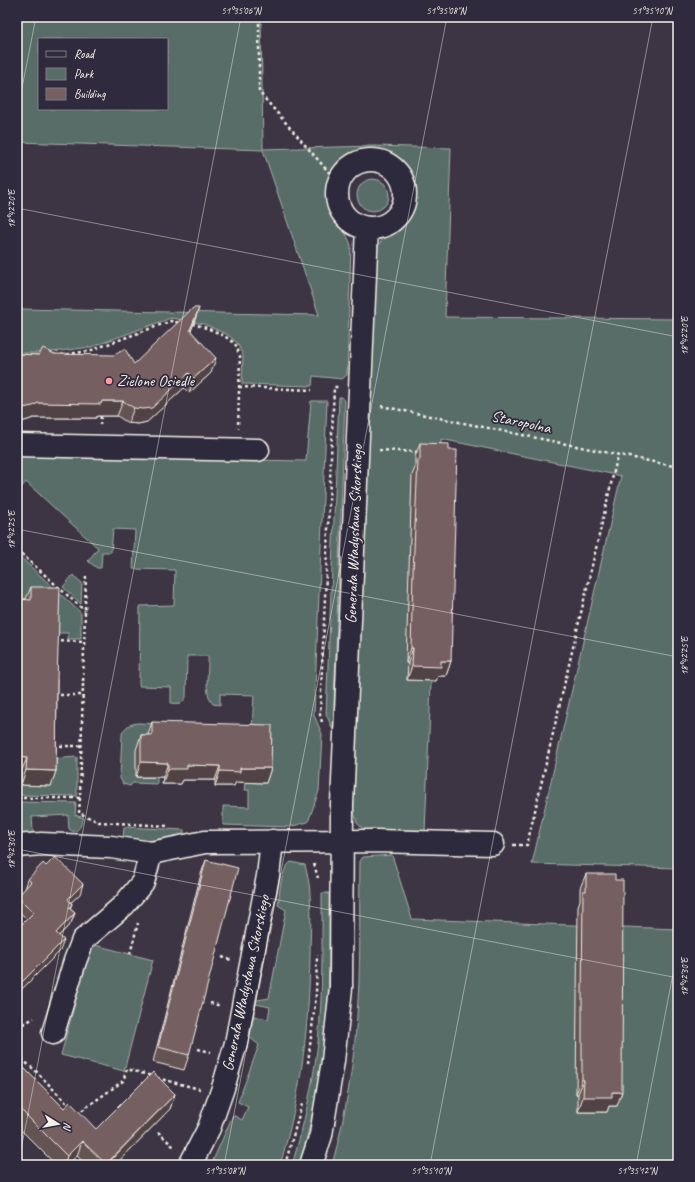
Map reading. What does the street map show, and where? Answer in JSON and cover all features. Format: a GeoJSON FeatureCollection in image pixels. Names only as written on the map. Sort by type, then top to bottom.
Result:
{"type":"FeatureCollection","features":[{"type":"Feature","properties":{"kind":"street"},"geometry":{"type":"LineString","coordinates":[[375,160],[385,163],[394,169],[401,177],[405,187],[405,198],[402,208],[396,217],[388,224],[378,228],[367,228],[356,224],[346,217],[340,207],[338,196],[339,184],[344,174],[353,166],[363,161],[375,160]]}},
{"type":"Feature","properties":{"kind":"street","name":"Generała Władysława Sikorskiego"},"geometry":{"type":"LineString","coordinates":[[311,1165],[321,1135],[333,1061],[341,988],[341,841],[367,228]]}},
{"type":"Feature","properties":{"kind":"street"},"geometry":{"type":"LineString","coordinates":[[17,445],[248,450]]}},
{"type":"Feature","properties":{"kind":"street","name":"Generała Władysława Sikorskiego"},"geometry":{"type":"LineString","coordinates":[[190,1165],[209,1128],[223,1088],[236,1043],[268,876],[272,841]]}},
{"type":"Feature","properties":{"kind":"street"},"geometry":{"type":"LineString","coordinates":[[17,846],[41,844],[110,847],[151,853],[204,842],[341,841],[493,844]]}},
{"type":"Feature","properties":{"kind":"street"},"geometry":{"type":"LineString","coordinates":[[53,1032],[83,940],[124,905],[143,882],[151,853]]}},
{"type":"Feature","properties":{"kind":"path"},"geometry":{"type":"LineString","coordinates":[[259,17],[259,92],[339,184]]}},
{"type":"Feature","properties":{"kind":"path"},"geometry":{"type":"LineString","coordinates":[[56,356],[89,351],[171,321],[200,325],[236,345],[240,356],[239,387],[248,450]]}},
{"type":"Feature","properties":{"kind":"path"},"geometry":{"type":"LineString","coordinates":[[239,387],[312,390]]}},
{"type":"Feature","properties":{"kind":"path","name":"Staropolna"},"geometry":{"type":"LineString","coordinates":[[324,728],[320,715],[334,387],[360,395],[618,454],[678,466]]}},
{"type":"Feature","properties":{"kind":"path"},"geometry":{"type":"LineString","coordinates":[[493,844],[527,845],[618,454]]}},
{"type":"Feature","properties":{"kind":"path"},"geometry":{"type":"LineString","coordinates":[[17,550],[85,612]]}},
{"type":"Feature","properties":{"kind":"path"},"geometry":{"type":"LineString","coordinates":[[17,798],[80,798],[86,573]]}},
{"type":"Feature","properties":{"kind":"path"},"geometry":{"type":"LineString","coordinates":[[52,641],[84,642]]}},
{"type":"Feature","properties":{"kind":"path"},"geometry":{"type":"LineString","coordinates":[[52,695],[83,695]]}},
{"type":"Feature","properties":{"kind":"path"},"geometry":{"type":"LineString","coordinates":[[50,746],[81,746]]}},
{"type":"Feature","properties":{"kind":"path"},"geometry":{"type":"LineString","coordinates":[[312,858],[320,884]]}},
{"type":"Feature","properties":{"kind":"path"},"geometry":{"type":"LineString","coordinates":[[130,954],[139,919]]}},
{"type":"Feature","properties":{"kind":"path"},"geometry":{"type":"LineString","coordinates":[[308,1069],[316,994],[317,954]]}},
{"type":"Feature","properties":{"kind":"path"},"geometry":{"type":"LineString","coordinates":[[198,1049],[212,1052]]}},
{"type":"Feature","properties":{"kind":"path"},"geometry":{"type":"LineString","coordinates":[[17,1055],[38,1073],[77,1114]]}},
{"type":"Feature","properties":{"kind":"path"},"geometry":{"type":"LineString","coordinates":[[72,1117],[123,1081],[127,1069],[207,1091]]}},
{"type":"Feature","properties":{"kind":"path"},"geometry":{"type":"LineString","coordinates":[[34,1077],[38,1073]]}},
{"type":"Feature","properties":{"kind":"path"},"geometry":{"type":"LineString","coordinates":[[285,1165],[303,1099]]}},
{"type":"Feature","properties":{"kind":"path"},"geometry":{"type":"LineString","coordinates":[[158,1132],[175,1148]]}},
{"type":"Feature","properties":{"kind":"green space"},"geometry":{"type":"Polygon","coordinates":[[[17,17],[261,17],[263,149],[374,146],[451,148],[445,317],[678,319],[678,868],[532,864],[621,476],[441,439],[425,832],[364,830],[357,823],[353,808],[374,261],[381,241],[407,218],[411,213],[415,200],[413,183],[409,173],[400,161],[387,154],[373,152],[359,154],[347,161],[337,170],[331,183],[330,198],[336,216],[351,245],[347,375],[342,379],[313,376],[312,386],[242,384],[243,355],[237,343],[228,335],[204,324],[171,318],[91,347],[45,353],[18,353],[17,309],[319,315],[263,150],[17,142],[17,17]]]}},
{"type":"Feature","properties":{"kind":"green space"},"geometry":{"type":"Polygon","coordinates":[[[370,179],[376,179],[385,183],[389,195],[385,207],[376,211],[370,211],[361,207],[357,198],[357,192],[361,183],[370,179]]]}},
{"type":"Feature","properties":{"kind":"green space"},"geometry":{"type":"Polygon","coordinates":[[[339,397],[342,397],[345,401],[333,730],[326,714],[339,397]]]}},
{"type":"Feature","properties":{"kind":"green space"},"geometry":{"type":"Polygon","coordinates":[[[311,401],[327,401],[314,715],[322,734],[319,791],[308,822],[289,827],[223,825],[223,806],[249,807],[249,790],[244,790],[245,783],[267,740],[136,777],[157,777],[157,784],[133,783],[130,786],[123,784],[120,778],[122,734],[128,726],[138,723],[252,728],[254,695],[220,694],[220,705],[213,704],[208,694],[207,687],[208,656],[187,656],[186,697],[180,703],[171,703],[171,687],[139,686],[140,606],[174,605],[175,570],[133,569],[135,530],[113,529],[111,552],[102,552],[101,568],[97,568],[88,561],[98,548],[26,482],[17,492],[17,456],[306,461],[311,401]]]}},
{"type":"Feature","properties":{"kind":"green space"},"geometry":{"type":"Polygon","coordinates":[[[18,555],[81,613],[81,639],[68,639],[68,633],[54,633],[17,614],[18,555]]]}},
{"type":"Feature","properties":{"kind":"green space"},"geometry":{"type":"Polygon","coordinates":[[[73,575],[82,583],[81,604],[63,587],[73,575]]]}},
{"type":"Feature","properties":{"kind":"green space"},"geometry":{"type":"Polygon","coordinates":[[[77,757],[77,796],[17,795],[17,772],[21,772],[52,759],[77,757]]]}},
{"type":"Feature","properties":{"kind":"green space"},"geometry":{"type":"Polygon","coordinates":[[[19,802],[76,803],[75,815],[84,818],[78,829],[72,831],[69,829],[68,815],[32,817],[32,834],[21,835],[17,834],[17,818],[21,817],[19,802]]]}},
{"type":"Feature","properties":{"kind":"green space"},"geometry":{"type":"Polygon","coordinates":[[[124,827],[184,830],[184,835],[135,843],[123,839],[124,827]]]}},
{"type":"Feature","properties":{"kind":"green space"},"geometry":{"type":"Polygon","coordinates":[[[392,855],[412,919],[678,929],[678,1165],[332,1165],[350,1083],[355,1042],[359,965],[360,861],[363,857],[392,855]]]}},
{"type":"Feature","properties":{"kind":"green space"},"geometry":{"type":"Polygon","coordinates":[[[291,862],[305,865],[310,887],[311,917],[306,1035],[298,1087],[287,1139],[280,1165],[211,1165],[233,1115],[242,1120],[248,1107],[238,1102],[259,1045],[245,1034],[249,1015],[268,1019],[270,1007],[251,1003],[252,1001],[269,998],[286,910],[278,905],[280,888],[287,865],[291,862]]]}},
{"type":"Feature","properties":{"kind":"green space"},"geometry":{"type":"Polygon","coordinates":[[[322,893],[329,893],[327,1024],[315,1104],[299,1165],[292,1165],[308,1104],[314,1073],[320,1024],[322,893]]]}},
{"type":"Feature","properties":{"kind":"green space"},"geometry":{"type":"Polygon","coordinates":[[[91,944],[153,960],[124,1071],[61,1055],[91,944]]]}},
{"type":"Feature","properties":{"kind":"building","name":"Zielone Osiedle"},"geometry":{"type":"Polygon","coordinates":[[[193,308],[199,308],[190,330],[216,358],[194,378],[189,373],[152,408],[134,408],[123,401],[102,401],[101,404],[38,403],[33,406],[22,408],[17,407],[17,354],[39,355],[43,348],[54,354],[114,355],[125,349],[134,364],[193,308]]]}},
{"type":"Feature","properties":{"kind":"building"},"geometry":{"type":"Polygon","coordinates":[[[420,443],[449,444],[449,450],[457,450],[451,661],[441,661],[441,667],[412,666],[413,571],[420,443]]]}},
{"type":"Feature","properties":{"kind":"building"},"geometry":{"type":"Polygon","coordinates":[[[31,587],[60,587],[56,771],[26,770],[27,758],[17,757],[17,700],[20,700],[20,656],[18,636],[19,599],[31,600],[31,587]]]}},
{"type":"Feature","properties":{"kind":"building"},"geometry":{"type":"Polygon","coordinates":[[[152,722],[272,725],[271,768],[240,768],[240,772],[220,771],[220,766],[187,765],[187,769],[168,769],[168,763],[141,762],[141,735],[152,735],[152,722]]]}},
{"type":"Feature","properties":{"kind":"building"},"geometry":{"type":"Polygon","coordinates":[[[55,857],[83,884],[68,899],[72,904],[69,908],[75,913],[56,933],[64,940],[17,987],[17,929],[34,912],[17,897],[31,882],[28,879],[43,863],[46,866],[55,857]]]}},
{"type":"Feature","properties":{"kind":"building"},"geometry":{"type":"Polygon","coordinates":[[[206,860],[238,868],[189,1055],[158,1047],[206,860]]]}},
{"type":"Feature","properties":{"kind":"building"},"geometry":{"type":"Polygon","coordinates":[[[586,874],[615,874],[615,880],[623,880],[622,1092],[612,1092],[612,1097],[583,1097],[583,891],[586,891],[586,874]]]}},
{"type":"Feature","properties":{"kind":"building"},"geometry":{"type":"Polygon","coordinates":[[[17,1061],[64,1108],[70,1102],[96,1129],[153,1072],[175,1094],[106,1164],[82,1141],[67,1156],[17,1106],[17,1061]]]}},
{"type":"Feature","properties":{"kind":"place","name":"Zielone Osiedle"},"geometry":{"type":"Point","coordinates":[109,381]}}]}
